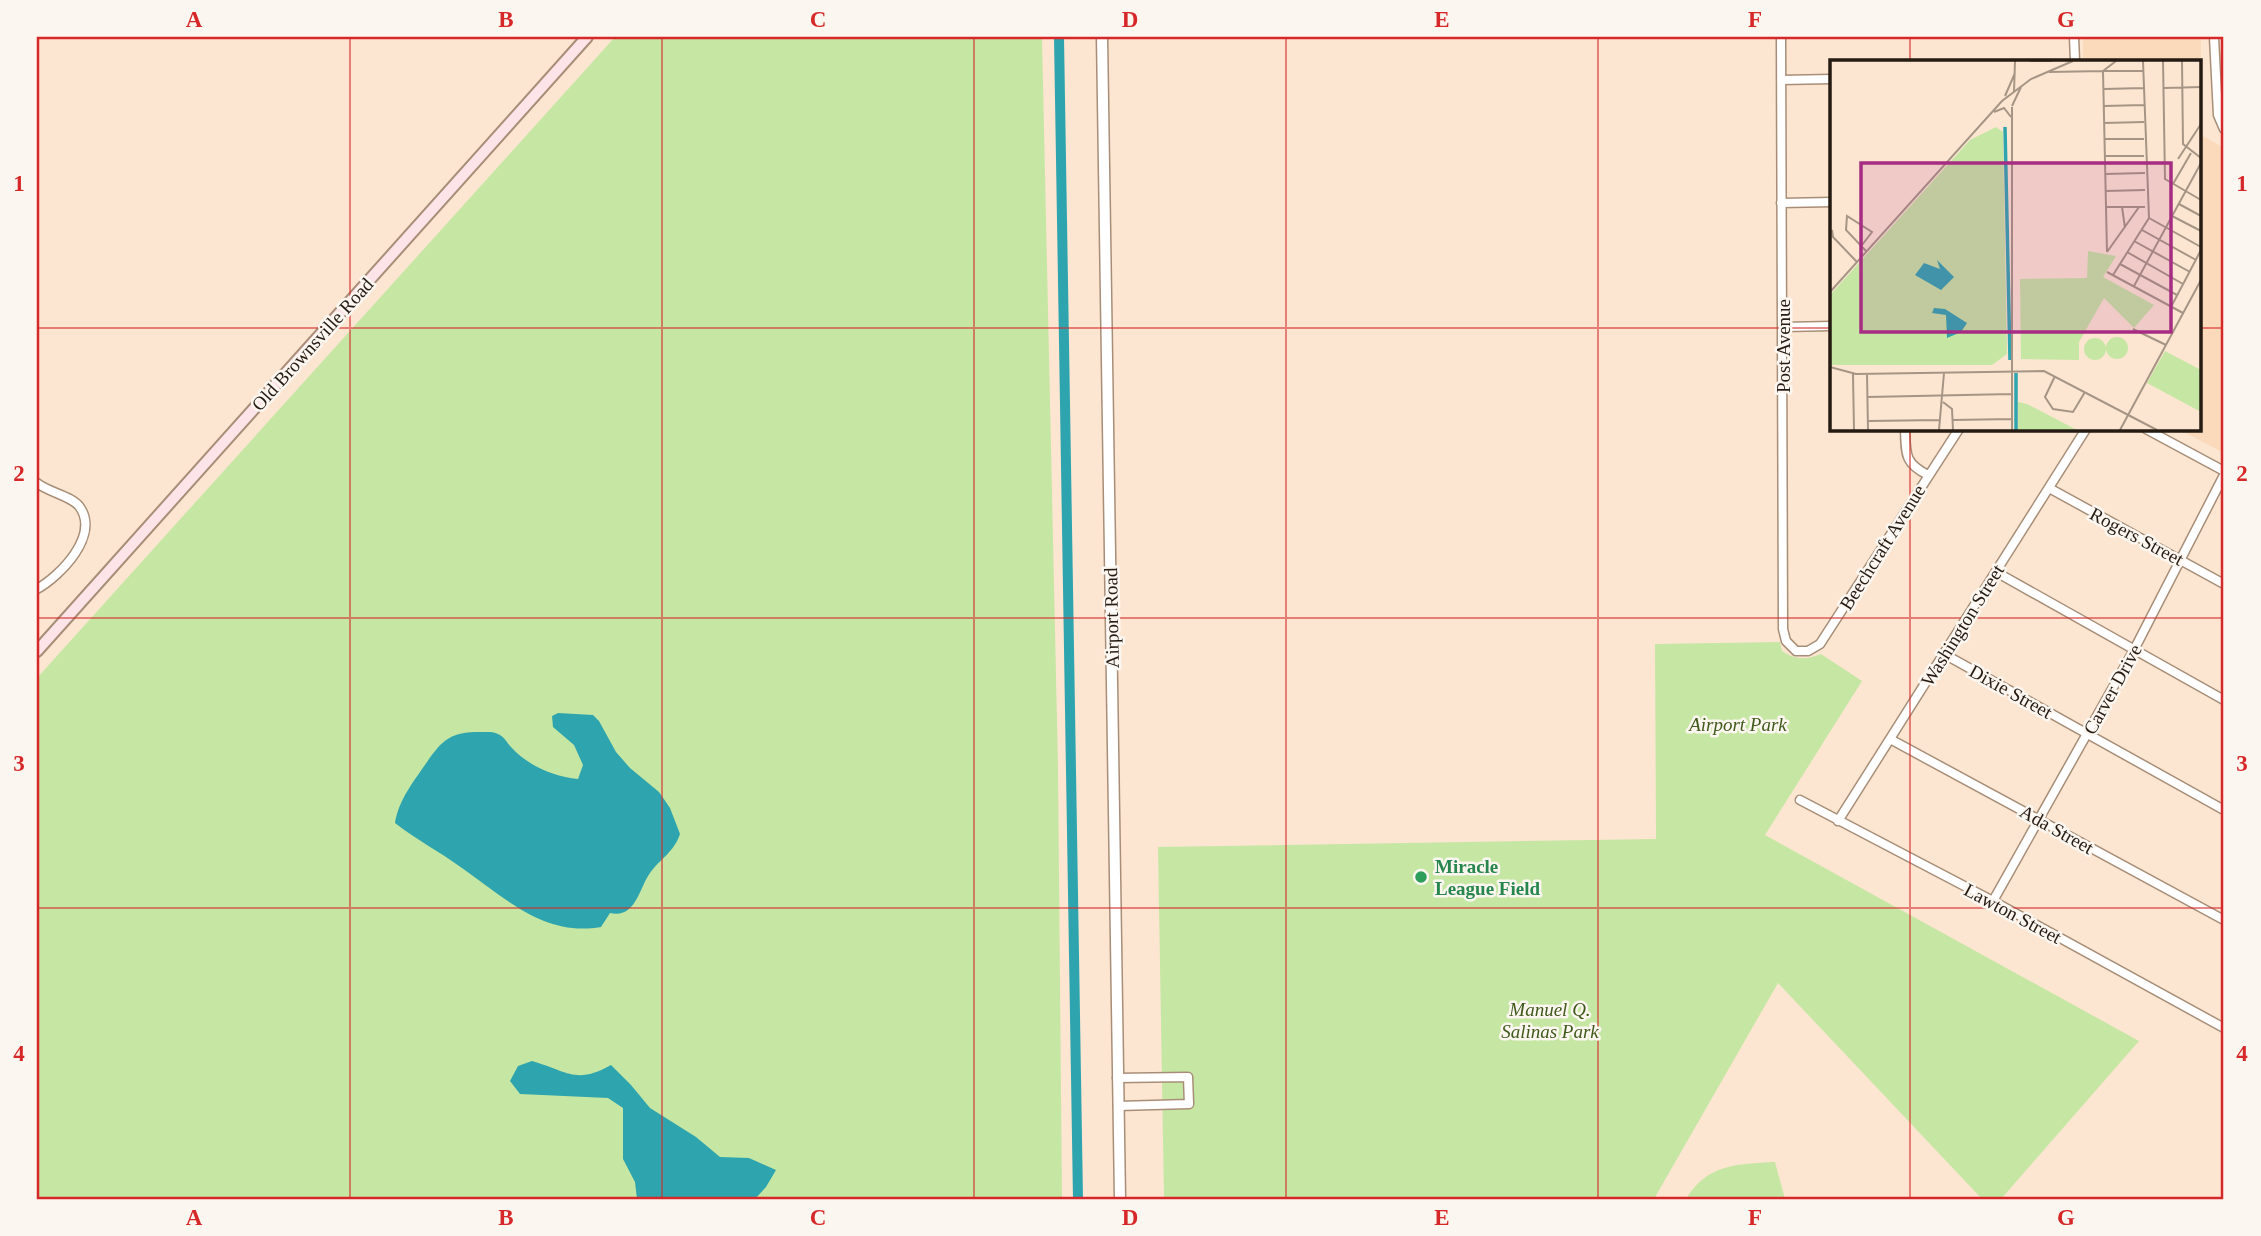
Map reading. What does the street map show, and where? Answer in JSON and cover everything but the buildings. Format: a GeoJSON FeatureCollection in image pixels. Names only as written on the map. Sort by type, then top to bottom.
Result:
{"type":"FeatureCollection","features":[{"type":"Feature","properties":{"kind":"main road","name":"Old Brownsville Road"},"geometry":{"type":"LineString","coordinates":[[38,648],[587,37]]}},
{"type":"Feature","properties":{"kind":"street","name":"Airport Road"},"geometry":{"type":"LineString","coordinates":[[1102,37],[1120,1199]]}},
{"type":"Feature","properties":{"kind":"street","name":"Post Avenue"},"geometry":{"type":"LineString","coordinates":[[1781,37],[1783,629],[1786,641],[1796,651]]}},
{"type":"Feature","properties":{"kind":"street"},"geometry":{"type":"LineString","coordinates":[[2074,37],[2075,60]]}},
{"type":"Feature","properties":{"kind":"street"},"geometry":{"type":"LineString","coordinates":[[2214,37],[2218,115],[2224,129]]}},
{"type":"Feature","properties":{"kind":"street"},"geometry":{"type":"LineString","coordinates":[[1781,80],[1830,79]]}},
{"type":"Feature","properties":{"kind":"street"},"geometry":{"type":"LineString","coordinates":[[1781,203],[1830,202]]}},
{"type":"Feature","properties":{"kind":"street"},"geometry":{"type":"LineString","coordinates":[[1783,327],[1830,326]]}},
{"type":"Feature","properties":{"kind":"street"},"geometry":{"type":"LineString","coordinates":[[1905,430],[1908,459],[1914,468],[1928,475]]}},
{"type":"Feature","properties":{"kind":"street","name":"Beechcraft Avenue"},"geometry":{"type":"LineString","coordinates":[[1796,651],[1808,651],[1820,644],[1958,430]]}},
{"type":"Feature","properties":{"kind":"street","name":"Washington Street"},"geometry":{"type":"LineString","coordinates":[[1838,821],[2085,430]]}},
{"type":"Feature","properties":{"kind":"street"},"geometry":{"type":"LineString","coordinates":[[2148,430],[2224,473]]}},
{"type":"Feature","properties":{"kind":"street","name":"Carver Drive"},"geometry":{"type":"LineString","coordinates":[[1993,901],[2134,650],[2224,473]]}},
{"type":"Feature","properties":{"kind":"street"},"geometry":{"type":"LineString","coordinates":[[37,483],[72,500],[80,507],[84,531],[80,546],[52,580],[37,589]]}},
{"type":"Feature","properties":{"kind":"street","name":"Rogers Street"},"geometry":{"type":"LineString","coordinates":[[2049,488],[2224,584]]}},
{"type":"Feature","properties":{"kind":"street"},"geometry":{"type":"LineString","coordinates":[[1996,572],[2224,700]]}},
{"type":"Feature","properties":{"kind":"street","name":"Dixie Street"},"geometry":{"type":"LineString","coordinates":[[1944,654],[2224,810]]}},
{"type":"Feature","properties":{"kind":"street","name":"Ada Street"},"geometry":{"type":"LineString","coordinates":[[1890,739],[2224,920]]}},
{"type":"Feature","properties":{"kind":"street","name":"Lawton Street"},"geometry":{"type":"LineString","coordinates":[[1800,800],[1993,901],[2224,1028]]}},
{"type":"Feature","properties":{"kind":"street"},"geometry":{"type":"LineString","coordinates":[[1118,1078],[1188,1077],[1189,1104],[1118,1107]]}},
{"type":"Feature","properties":{"kind":"shaded area"},"geometry":{"type":"Polygon","coordinates":[[[2083,37],[2201,37],[2201,60],[2083,60],[2083,37]]]}},
{"type":"Feature","properties":{"kind":"shaded area"},"geometry":{"type":"Polygon","coordinates":[[[2202,136],[2224,148],[2224,453],[2180,430],[2202,430],[2202,136]]]}},
{"type":"Feature","properties":{"kind":"green space"},"geometry":{"type":"Polygon","coordinates":[[[615,37],[1042,37],[1058,766],[1062,1199],[37,1199],[37,678],[615,37]]]}},
{"type":"Feature","properties":{"kind":"green space","name":"Manuel Q. Salinas Park"},"geometry":{"type":"Polygon","coordinates":[[[1780,642],[1782,651],[1787,654],[1801,658],[1821,654],[1862,681],[1765,835],[2139,1041],[2001,1199],[1982,1199],[1778,983],[1654,1199],[1164,1199],[1158,847],[1656,839],[1655,644],[1780,642]]]}},
{"type":"Feature","properties":{"kind":"green space"},"geometry":{"type":"Polygon","coordinates":[[[1775,1162],[1785,1199],[1686,1199],[1694,1187],[1713,1172],[1736,1165],[1775,1162]]]}},
{"type":"Feature","properties":{"kind":"water"},"geometry":{"type":"Polygon","coordinates":[[[558,713],[593,715],[616,752],[630,768],[659,792],[670,808],[680,834],[671,850],[650,873],[631,907],[619,914],[610,913],[601,927],[580,929],[543,921],[510,902],[395,823],[403,798],[433,754],[443,742],[462,733],[493,732],[533,765],[550,773],[578,779],[583,765],[574,745],[553,727],[552,716],[558,713]]]}},
{"type":"Feature","properties":{"kind":"water"},"geometry":{"type":"Polygon","coordinates":[[[532,1061],[580,1075],[611,1065],[650,1108],[696,1137],[720,1157],[749,1158],[776,1170],[755,1199],[637,1199],[635,1182],[623,1159],[623,1108],[608,1098],[520,1094],[510,1081],[518,1066],[532,1061]]]}},
{"type":"Feature","properties":{"kind":"waterway"},"geometry":{"type":"LineString","coordinates":[[1059,37],[1078,1199]]}},
{"type":"Feature","properties":{"kind":"place","name":"Miracle League Field"},"geometry":{"type":"Point","coordinates":[1421,877]}},
{"type":"Feature","properties":{"kind":"park label","name":"Airport Park"},"geometry":{"type":"Point","coordinates":[1738,724]}}]}
